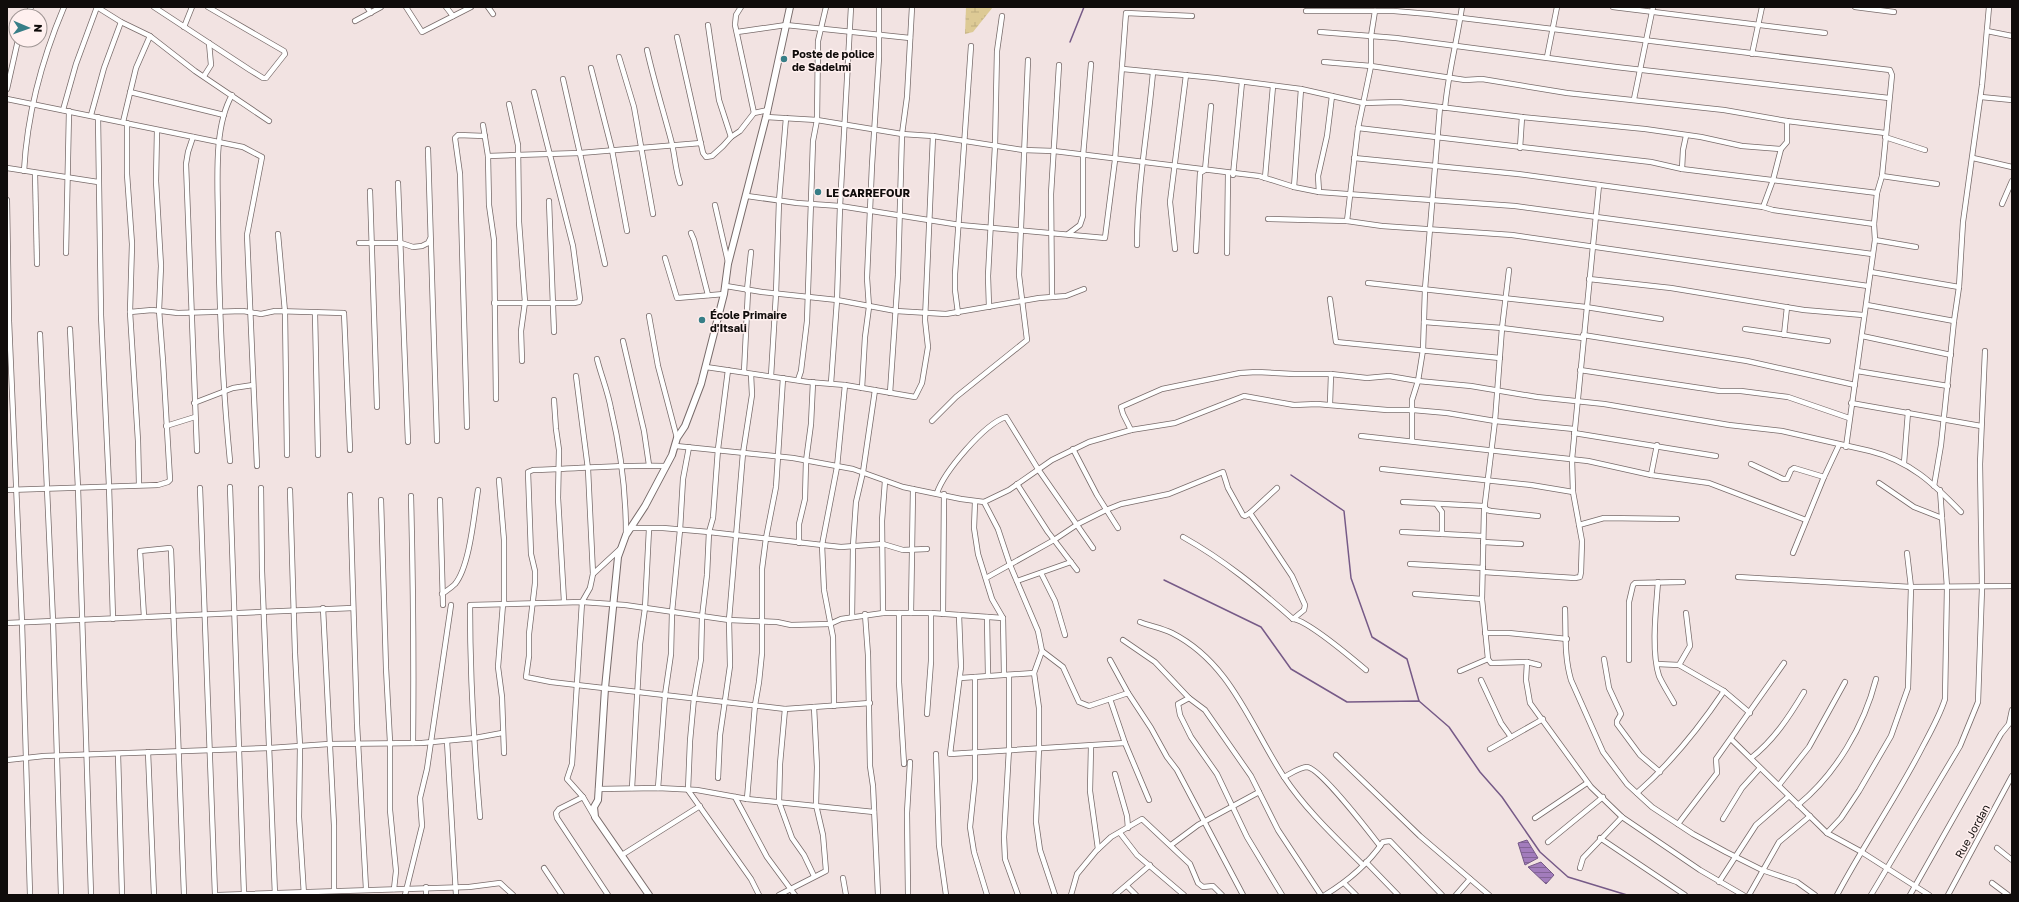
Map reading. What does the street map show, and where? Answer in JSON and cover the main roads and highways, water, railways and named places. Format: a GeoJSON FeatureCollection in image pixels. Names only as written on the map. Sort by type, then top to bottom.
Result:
{"type":"FeatureCollection","features":[{"type":"Feature","properties":{"kind":"waterway"},"geometry":{"type":"LineString","coordinates":[[1070,42],[1084,7]]}},
{"type":"Feature","properties":{"kind":"waterway"},"geometry":{"type":"LineString","coordinates":[[1291,475],[1344,511],[1351,578],[1372,637],[1407,659],[1419,701]]}},
{"type":"Feature","properties":{"kind":"waterway"},"geometry":{"type":"LineString","coordinates":[[1164,580],[1261,627],[1291,669],[1347,702],[1419,701],[1449,727],[1480,772],[1502,797],[1540,852],[1568,877],[1627,895]]}},
{"type":"Feature","properties":{"kind":"place","name":"Poste de police de Sadelmi"},"geometry":{"type":"Point","coordinates":[784,59]}},
{"type":"Feature","properties":{"kind":"place","name":"LE CARREFOUR"},"geometry":{"type":"Point","coordinates":[818,192]}},
{"type":"Feature","properties":{"kind":"place","name":"École Primaire d'Itsali"},"geometry":{"type":"Point","coordinates":[702,320]}}]}
